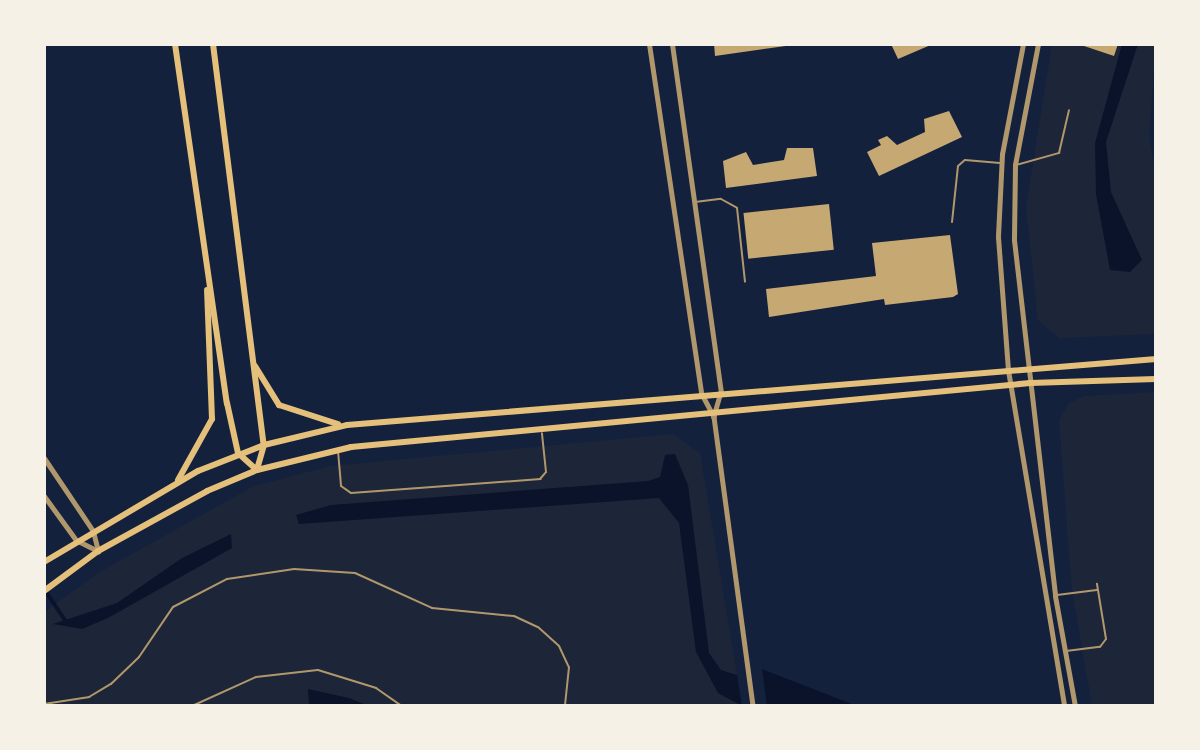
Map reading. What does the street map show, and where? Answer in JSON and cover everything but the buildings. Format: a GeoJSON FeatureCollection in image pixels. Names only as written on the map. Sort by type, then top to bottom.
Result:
{"type":"FeatureCollection","features":[{"type":"Feature","properties":{"kind":"main road"},"geometry":{"type":"LineString","coordinates":[[174,44],[238,453],[257,470]]}},
{"type":"Feature","properties":{"kind":"main road"},"geometry":{"type":"LineString","coordinates":[[213,44],[264,445],[257,470]]}},
{"type":"Feature","properties":{"kind":"main road"},"geometry":{"type":"LineString","coordinates":[[175,484],[201,449],[215,397],[204,243]]}},
{"type":"Feature","properties":{"kind":"main road"},"geometry":{"type":"LineString","coordinates":[[253,361],[279,405],[304,418],[332,425],[701,393],[1156,359]]}},
{"type":"Feature","properties":{"kind":"main road"},"geometry":{"type":"LineString","coordinates":[[44,590],[98,551],[257,470],[338,450],[714,417],[1030,383],[1156,379]]}},
{"type":"Feature","properties":{"kind":"main road"},"geometry":{"type":"LineString","coordinates":[[44,562],[76,540],[175,484],[238,453],[264,445],[399,420]]}},
{"type":"Feature","properties":{"kind":"street"},"geometry":{"type":"LineString","coordinates":[[649,44],[701,393],[714,417],[753,706]]}},
{"type":"Feature","properties":{"kind":"street"},"geometry":{"type":"LineString","coordinates":[[672,44],[721,392],[714,417]]}},
{"type":"Feature","properties":{"kind":"street"},"geometry":{"type":"LineString","coordinates":[[1023,44],[1001,163],[998,237],[1011,386],[1064,706]]}},
{"type":"Feature","properties":{"kind":"street"},"geometry":{"type":"LineString","coordinates":[[1038,44],[1015,166],[1014,240],[1055,596],[1075,706]]}},
{"type":"Feature","properties":{"kind":"street"},"geometry":{"type":"LineString","coordinates":[[44,458],[93,531],[98,551]]}},
{"type":"Feature","properties":{"kind":"street"},"geometry":{"type":"LineString","coordinates":[[44,496],[76,540],[98,551]]}},
{"type":"Feature","properties":{"kind":"lane"},"geometry":{"type":"LineString","coordinates":[[1015,166],[1059,153],[1069,110]]}},
{"type":"Feature","properties":{"kind":"lane"},"geometry":{"type":"LineString","coordinates":[[952,222],[958,166],[965,160],[1001,163]]}},
{"type":"Feature","properties":{"kind":"lane"},"geometry":{"type":"LineString","coordinates":[[694,202],[721,199],[737,208],[746,282]]}},
{"type":"Feature","properties":{"kind":"lane"},"geometry":{"type":"LineString","coordinates":[[338,450],[341,486],[351,493],[540,479],[546,471],[541,431]]}},
{"type":"Feature","properties":{"kind":"lane"},"geometry":{"type":"LineString","coordinates":[[44,704],[89,697],[111,684],[139,657],[173,607],[227,579],[294,569],[355,573],[432,608],[514,616],[538,627],[559,646],[569,667],[565,706]]}},
{"type":"Feature","properties":{"kind":"lane"},"geometry":{"type":"LineString","coordinates":[[1065,652],[1100,648],[1106,639],[1097,584]]}},
{"type":"Feature","properties":{"kind":"lane"},"geometry":{"type":"LineString","coordinates":[[1055,596],[1098,590]]}},
{"type":"Feature","properties":{"kind":"lane"},"geometry":{"type":"LineString","coordinates":[[192,706],[256,677],[318,670],[376,688],[402,706]]}},
{"type":"Feature","properties":{"kind":"shaded area"},"geometry":{"type":"Polygon","coordinates":[[[1052,44],[1156,44],[1149,136],[1156,176],[1156,334],[1059,338],[1038,320],[1026,207],[1052,44]]]}},
{"type":"Feature","properties":{"kind":"shaded area"},"geometry":{"type":"Polygon","coordinates":[[[1122,44],[1138,44],[1106,142],[1111,192],[1142,260],[1130,272],[1110,270],[1096,194],[1095,143],[1122,44]]]}},
{"type":"Feature","properties":{"kind":"shaded area"},"geometry":{"type":"Polygon","coordinates":[[[1156,392],[1156,706],[1092,706],[1072,591],[1059,420],[1068,404],[1084,396],[1156,392]]]}},
{"type":"Feature","properties":{"kind":"shaded area"},"geometry":{"type":"Polygon","coordinates":[[[673,434],[700,453],[742,706],[44,706],[44,612],[98,573],[254,486],[331,466],[673,434]]]}},
{"type":"Feature","properties":{"kind":"shaded area"},"geometry":{"type":"Polygon","coordinates":[[[675,454],[688,485],[709,653],[721,670],[737,675],[742,706],[718,693],[696,652],[679,523],[659,498],[299,524],[296,515],[331,505],[648,481],[660,477],[665,455],[675,454]]]}},
{"type":"Feature","properties":{"kind":"shaded area"},"geometry":{"type":"Polygon","coordinates":[[[231,534],[232,548],[108,618],[82,629],[53,624],[117,603],[182,558],[231,534]]]}},
{"type":"Feature","properties":{"kind":"shaded area"},"geometry":{"type":"Polygon","coordinates":[[[762,669],[857,706],[767,706],[762,669]]]}},
{"type":"Feature","properties":{"kind":"shaded area"},"geometry":{"type":"Polygon","coordinates":[[[308,689],[349,698],[369,706],[299,706],[309,704],[308,689]]]}},
{"type":"Feature","properties":{"kind":"waterway"},"geometry":{"type":"LineString","coordinates":[[45,590],[66,621]]}}]}
